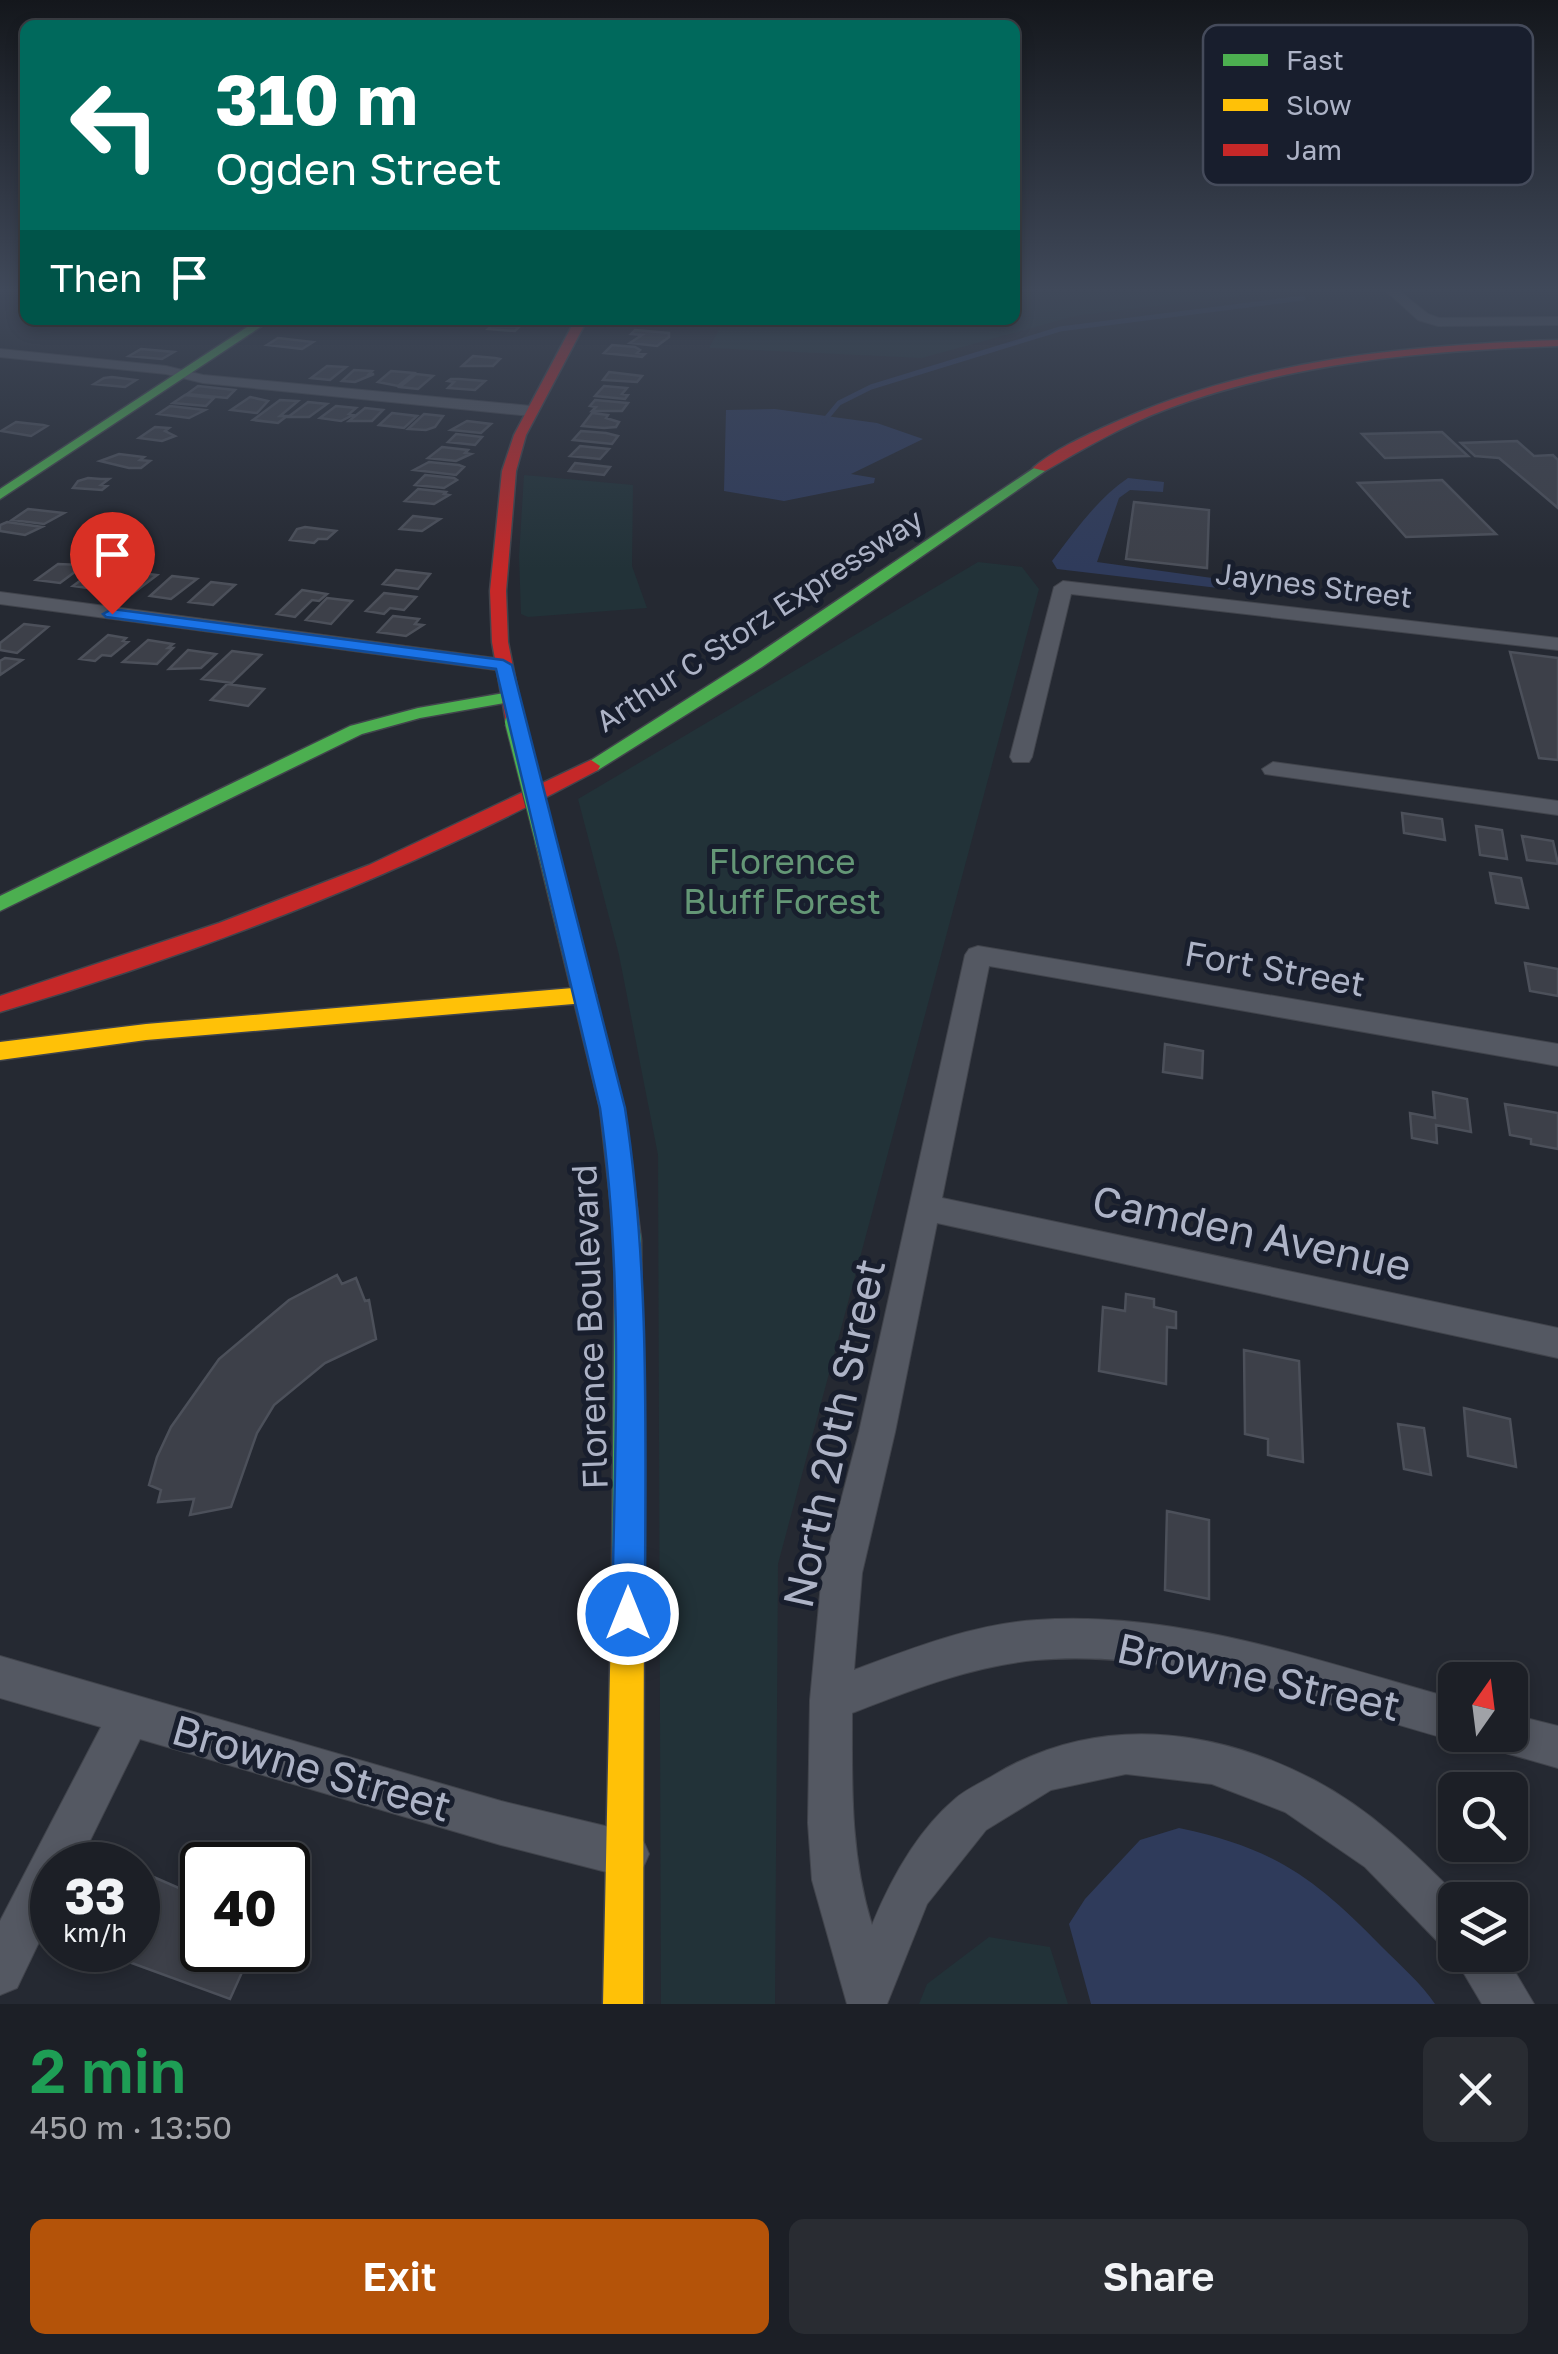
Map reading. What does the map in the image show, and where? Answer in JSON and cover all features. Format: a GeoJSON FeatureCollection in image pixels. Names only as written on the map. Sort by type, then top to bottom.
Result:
{"type":"FeatureCollection","features":[{"type":"Feature","properties":{"kind":"main road"},"geometry":{"type":"LineString","coordinates":[[0,495],[170,383]]}},
{"type":"Feature","properties":{"kind":"main road","name":"Florence Boulevard"},"geometry":{"type":"LineString","coordinates":[[547,383],[508,471],[498,591],[503,665],[514,722],[612,1108],[628,1240],[631,1354],[622,2004]]}},
{"type":"Feature","properties":{"kind":"main road","name":"Arthur C Storz Expressway"},"geometry":{"type":"LineString","coordinates":[[887,545],[1054,437],[1185,383]]}},
{"type":"Feature","properties":{"kind":"main road","name":"Arthur C Storz Expressway"},"geometry":{"type":"LineString","coordinates":[[0,1004],[176,947],[330,890],[576,774],[730,681],[1054,459],[1121,422],[1241,383]]}},
{"type":"Feature","properties":{"kind":"main road"},"geometry":{"type":"LineString","coordinates":[[0,904],[97,860],[340,736],[406,716],[510,697]]}},
{"type":"Feature","properties":{"kind":"main road"},"geometry":{"type":"LineString","coordinates":[[505,778],[553,754]]}},
{"type":"Feature","properties":{"kind":"main road"},"geometry":{"type":"LineString","coordinates":[[0,1051],[61,1040],[232,1023],[585,995]]}},
{"type":"Feature","properties":{"kind":"street"},"geometry":{"type":"LineString","coordinates":[[239,383],[531,411]]}},
{"type":"Feature","properties":{"kind":"street","name":"Jaynes Street"},"geometry":{"type":"LineString","coordinates":[[1021,757],[1063,587],[1558,644]]}},
{"type":"Feature","properties":{"kind":"street"},"geometry":{"type":"LineString","coordinates":[[0,598],[503,665]]}},
{"type":"Feature","properties":{"kind":"street"},"geometry":{"type":"LineString","coordinates":[[1273,769],[1558,808]]}},
{"type":"Feature","properties":{"kind":"street","name":"Fort Street"},"geometry":{"type":"LineString","coordinates":[[978,955],[1558,1055]]}},
{"type":"Feature","properties":{"kind":"street","name":"North 20th Street"},"geometry":{"type":"LineString","coordinates":[[867,1997],[835,1880],[830,1823],[831,1700],[842,1573],[926,1208],[978,955]]}},
{"type":"Feature","properties":{"kind":"street","name":"Camden Avenue"},"geometry":{"type":"LineString","coordinates":[[926,1208],[1558,1342]]}},
{"type":"Feature","properties":{"kind":"street","name":"Browne Street"},"geometry":{"type":"LineString","coordinates":[[831,1700],[920,1666],[975,1651],[1038,1640],[1119,1642],[1206,1655],[1438,1716]]}},
{"type":"Feature","properties":{"kind":"street","name":"Browne Street"},"geometry":{"type":"LineString","coordinates":[[0,1676],[502,1823],[626,1854]]}},
{"type":"Feature","properties":{"kind":"street"},"geometry":{"type":"LineString","coordinates":[[65,1842],[130,1714]]}},
{"type":"Feature","properties":{"kind":"street"},"geometry":{"type":"LineString","coordinates":[[1528,1740],[1558,1747]]}},
{"type":"Feature","properties":{"kind":"street"},"geometry":{"type":"LineString","coordinates":[[867,1997],[901,1902],[957,1826],[986,1801],[1032,1772],[1110,1751],[1170,1753],[1238,1769],[1276,1784],[1344,1823],[1404,1871],[1438,1908]]}},
{"type":"Feature","properties":{"kind":"street"},"geometry":{"type":"LineString","coordinates":[[0,1971],[30,1912]]}},
{"type":"Feature","properties":{"kind":"street"},"geometry":{"type":"LineString","coordinates":[[1488,1972],[1510,2004]]}},
{"type":"Feature","properties":{"kind":"green space"},"geometry":{"type":"Polygon","coordinates":[[[524,475],[633,485],[632,566],[647,608],[528,617],[521,614],[519,556],[524,475]]]}},
{"type":"Feature","properties":{"kind":"green space","name":"Florence Bluff Forest"},"geometry":{"type":"Polygon","coordinates":[[[978,562],[1022,567],[1039,589],[778,1564],[775,2004],[661,2004],[658,1155],[619,955],[578,799],[978,562]]]}},
{"type":"Feature","properties":{"kind":"green space"},"geometry":{"type":"Polygon","coordinates":[[[989,1937],[1050,1947],[1068,2004],[919,2004],[927,1984],[989,1937]]]}},
{"type":"Feature","properties":{"kind":"water"},"geometry":{"type":"Polygon","coordinates":[[[775,409],[877,423],[923,439],[851,474],[875,478],[874,483],[784,501],[724,491],[726,410],[775,409]]]}},
{"type":"Feature","properties":{"kind":"water"},"geometry":{"type":"Polygon","coordinates":[[[1128,478],[1164,482],[1163,492],[1130,490],[1119,498],[1097,562],[1270,586],[1235,590],[1057,569],[1052,561],[1106,496],[1128,478]]]}},
{"type":"Feature","properties":{"kind":"water"},"geometry":{"type":"Polygon","coordinates":[[[1179,1828],[1241,1845],[1313,1884],[1417,1981],[1435,2004],[1091,2004],[1069,1924],[1085,1899],[1140,1840],[1179,1828]]]}},
{"type":"Feature","properties":{"kind":"building"},"geometry":{"type":"Polygon","coordinates":[[[96,383],[132,383],[125,387],[96,383]]]}},
{"type":"Feature","properties":{"kind":"building"},"geometry":{"type":"Polygon","coordinates":[[[406,383],[425,383],[418,389],[400,387],[406,383]]]}},
{"type":"Feature","properties":{"kind":"building"},"geometry":{"type":"Polygon","coordinates":[[[453,383],[483,383],[475,390],[448,388],[453,383]]]}},
{"type":"Feature","properties":{"kind":"building"},"geometry":{"type":"Polygon","coordinates":[[[198,386],[235,390],[227,398],[187,394],[198,386]]]}},
{"type":"Feature","properties":{"kind":"building"},"geometry":{"type":"Polygon","coordinates":[[[604,386],[627,388],[622,394],[628,395],[625,399],[595,396],[604,386]]]}},
{"type":"Feature","properties":{"kind":"building"},"geometry":{"type":"Polygon","coordinates":[[[185,395],[214,398],[206,406],[173,403],[185,395]]]}},
{"type":"Feature","properties":{"kind":"building"},"geometry":{"type":"Polygon","coordinates":[[[250,397],[268,401],[257,413],[231,410],[250,397]]]}},
{"type":"Feature","properties":{"kind":"building"},"geometry":{"type":"Polygon","coordinates":[[[280,400],[298,401],[280,416],[287,416],[278,423],[253,420],[280,400]]]}},
{"type":"Feature","properties":{"kind":"building"},"geometry":{"type":"Polygon","coordinates":[[[595,400],[628,403],[622,411],[592,411],[596,407],[590,406],[595,400]]]}},
{"type":"Feature","properties":{"kind":"building"},"geometry":{"type":"Polygon","coordinates":[[[308,402],[327,404],[309,417],[288,417],[308,402]]]}},
{"type":"Feature","properties":{"kind":"building"},"geometry":{"type":"Polygon","coordinates":[[[170,406],[205,410],[189,418],[158,414],[170,406]]]}},
{"type":"Feature","properties":{"kind":"building"},"geometry":{"type":"Polygon","coordinates":[[[336,406],[356,408],[349,414],[353,415],[341,421],[320,418],[336,406]]]}},
{"type":"Feature","properties":{"kind":"building"},"geometry":{"type":"Polygon","coordinates":[[[365,408],[383,410],[372,421],[349,421],[365,408]]]}},
{"type":"Feature","properties":{"kind":"building"},"geometry":{"type":"Polygon","coordinates":[[[392,413],[417,416],[404,428],[379,425],[392,413]]]}},
{"type":"Feature","properties":{"kind":"building"},"geometry":{"type":"Polygon","coordinates":[[[592,413],[608,415],[606,418],[619,422],[616,427],[582,426],[592,413]]]}},
{"type":"Feature","properties":{"kind":"building"},"geometry":{"type":"Polygon","coordinates":[[[424,414],[443,416],[435,427],[408,429],[424,414]]]}},
{"type":"Feature","properties":{"kind":"building"},"geometry":{"type":"Polygon","coordinates":[[[467,421],[491,424],[481,433],[451,430],[467,421]]]}},
{"type":"Feature","properties":{"kind":"building"},"geometry":{"type":"Polygon","coordinates":[[[16,422],[47,426],[31,436],[1,431],[16,422]]]}},
{"type":"Feature","properties":{"kind":"building"},"geometry":{"type":"Polygon","coordinates":[[[155,427],[169,428],[165,431],[175,436],[162,441],[139,438],[155,427]]]}},
{"type":"Feature","properties":{"kind":"building"},"geometry":{"type":"Polygon","coordinates":[[[581,431],[618,436],[612,444],[573,440],[581,431]]]}},
{"type":"Feature","properties":{"kind":"building"},"geometry":{"type":"Polygon","coordinates":[[[1442,432],[1468,456],[1385,458],[1362,434],[1442,432]]]}},
{"type":"Feature","properties":{"kind":"building"},"geometry":{"type":"Polygon","coordinates":[[[456,434],[482,437],[475,445],[448,442],[456,434]]]}},
{"type":"Feature","properties":{"kind":"building"},"geometry":{"type":"Polygon","coordinates":[[[1517,441],[1534,456],[1553,455],[1558,460],[1558,508],[1499,458],[1475,456],[1461,443],[1517,441]]]}},
{"type":"Feature","properties":{"kind":"building"},"geometry":{"type":"Polygon","coordinates":[[[580,446],[609,449],[600,459],[570,456],[580,446]]]}},
{"type":"Feature","properties":{"kind":"building"},"geometry":{"type":"Polygon","coordinates":[[[442,447],[468,450],[465,453],[471,454],[456,461],[428,458],[442,447]]]}},
{"type":"Feature","properties":{"kind":"building"},"geometry":{"type":"Polygon","coordinates":[[[119,454],[150,461],[141,468],[129,468],[100,461],[119,454]]]}},
{"type":"Feature","properties":{"kind":"building"},"geometry":{"type":"Polygon","coordinates":[[[429,462],[464,467],[456,475],[414,470],[429,462]]]}},
{"type":"Feature","properties":{"kind":"building"},"geometry":{"type":"Polygon","coordinates":[[[575,463],[610,467],[604,475],[569,471],[575,463]]]}},
{"type":"Feature","properties":{"kind":"building"},"geometry":{"type":"Polygon","coordinates":[[[425,475],[457,480],[444,488],[415,485],[425,475]]]}},
{"type":"Feature","properties":{"kind":"building"},"geometry":{"type":"Polygon","coordinates":[[[109,479],[101,485],[107,486],[102,490],[73,488],[78,481],[109,479]]]}},
{"type":"Feature","properties":{"kind":"building"},"geometry":{"type":"Polygon","coordinates":[[[1442,480],[1496,534],[1406,537],[1358,483],[1442,480]]]}},
{"type":"Feature","properties":{"kind":"building"},"geometry":{"type":"Polygon","coordinates":[[[418,489],[449,495],[434,504],[405,501],[418,489]]]}},
{"type":"Feature","properties":{"kind":"building"},"geometry":{"type":"Polygon","coordinates":[[[1134,502],[1209,510],[1207,568],[1126,559],[1134,502]]]}},
{"type":"Feature","properties":{"kind":"building"},"geometry":{"type":"Polygon","coordinates":[[[28,509],[64,513],[44,524],[12,520],[28,509]]]}},
{"type":"Feature","properties":{"kind":"building"},"geometry":{"type":"Polygon","coordinates":[[[413,516],[440,519],[422,531],[400,529],[413,516]]]}},
{"type":"Feature","properties":{"kind":"building"},"geometry":{"type":"Polygon","coordinates":[[[7,522],[42,527],[25,535],[0,531],[0,525],[7,522]]]}},
{"type":"Feature","properties":{"kind":"building"},"geometry":{"type":"Polygon","coordinates":[[[297,529],[336,531],[314,543],[290,540],[297,529]]]}},
{"type":"Feature","properties":{"kind":"building"},"geometry":{"type":"Polygon","coordinates":[[[58,564],[84,565],[60,583],[36,580],[58,564]]]}},
{"type":"Feature","properties":{"kind":"building"},"geometry":{"type":"Polygon","coordinates":[[[100,566],[118,571],[95,589],[73,586],[100,566]]]}},
{"type":"Feature","properties":{"kind":"building"},"geometry":{"type":"Polygon","coordinates":[[[396,570],[430,574],[418,589],[383,584],[396,570]]]}},
{"type":"Feature","properties":{"kind":"building"},"geometry":{"type":"Polygon","coordinates":[[[134,572],[157,575],[132,594],[110,591],[134,572]]]}},
{"type":"Feature","properties":{"kind":"building"},"geometry":{"type":"Polygon","coordinates":[[[172,576],[197,579],[171,599],[150,596],[172,576]]]}},
{"type":"Feature","properties":{"kind":"building"},"geometry":{"type":"Polygon","coordinates":[[[211,582],[235,585],[213,605],[189,602],[211,582]]]}},
{"type":"Feature","properties":{"kind":"building"},"geometry":{"type":"Polygon","coordinates":[[[302,590],[327,594],[319,601],[312,600],[295,617],[277,614],[302,590]]]}},
{"type":"Feature","properties":{"kind":"building"},"geometry":{"type":"Polygon","coordinates":[[[384,593],[416,597],[404,610],[390,608],[384,614],[366,611],[384,593]]]}},
{"type":"Feature","properties":{"kind":"building"},"geometry":{"type":"Polygon","coordinates":[[[327,598],[352,601],[331,624],[306,620],[327,598]]]}},
{"type":"Feature","properties":{"kind":"building"},"geometry":{"type":"Polygon","coordinates":[[[393,616],[419,619],[415,624],[423,625],[406,636],[378,632],[393,616]]]}},
{"type":"Feature","properties":{"kind":"building"},"geometry":{"type":"Polygon","coordinates":[[[24,624],[48,627],[17,653],[0,650],[0,643],[24,624]]]}},
{"type":"Feature","properties":{"kind":"building"},"geometry":{"type":"Polygon","coordinates":[[[108,635],[126,638],[123,641],[128,642],[111,656],[102,655],[95,661],[80,659],[108,635]]]}},
{"type":"Feature","properties":{"kind":"building"},"geometry":{"type":"Polygon","coordinates":[[[148,640],[173,644],[168,648],[173,648],[157,664],[123,662],[148,640]]]}},
{"type":"Feature","properties":{"kind":"building"},"geometry":{"type":"Polygon","coordinates":[[[188,650],[216,654],[201,668],[169,669],[188,650]]]}},
{"type":"Feature","properties":{"kind":"building"},"geometry":{"type":"Polygon","coordinates":[[[232,651],[261,655],[232,683],[202,679],[232,651]]]}},
{"type":"Feature","properties":{"kind":"building"},"geometry":{"type":"Polygon","coordinates":[[[1510,652],[1558,658],[1558,760],[1539,758],[1510,652]]]}},
{"type":"Feature","properties":{"kind":"building"},"geometry":{"type":"Polygon","coordinates":[[[22,660],[0,675],[0,661],[22,660]]]}},
{"type":"Feature","properties":{"kind":"building"},"geometry":{"type":"Polygon","coordinates":[[[227,684],[264,689],[248,706],[211,700],[227,684]]]}},
{"type":"Feature","properties":{"kind":"building"},"geometry":{"type":"Polygon","coordinates":[[[1402,813],[1442,819],[1445,840],[1404,833],[1402,813]]]}},
{"type":"Feature","properties":{"kind":"building"},"geometry":{"type":"Polygon","coordinates":[[[1476,826],[1502,830],[1507,859],[1480,855],[1476,826]]]}},
{"type":"Feature","properties":{"kind":"building"},"geometry":{"type":"Polygon","coordinates":[[[1522,836],[1553,841],[1558,864],[1527,860],[1522,836]]]}},
{"type":"Feature","properties":{"kind":"building"},"geometry":{"type":"Polygon","coordinates":[[[1490,873],[1521,878],[1528,908],[1496,903],[1490,873]]]}},
{"type":"Feature","properties":{"kind":"building"},"geometry":{"type":"Polygon","coordinates":[[[1525,963],[1558,969],[1558,996],[1530,991],[1525,963]]]}},
{"type":"Feature","properties":{"kind":"building"},"geometry":{"type":"Polygon","coordinates":[[[1165,1044],[1203,1051],[1202,1078],[1163,1072],[1165,1044]]]}},
{"type":"Feature","properties":{"kind":"building"},"geometry":{"type":"Polygon","coordinates":[[[1433,1092],[1467,1099],[1471,1132],[1436,1125],[1437,1143],[1412,1138],[1410,1113],[1435,1118],[1433,1092]]]}},
{"type":"Feature","properties":{"kind":"building"},"geometry":{"type":"Polygon","coordinates":[[[1505,1104],[1558,1113],[1558,1149],[1510,1135],[1505,1104]]]}},
{"type":"Feature","properties":{"kind":"building"},"geometry":{"type":"Polygon","coordinates":[[[337,1275],[342,1284],[356,1278],[365,1301],[369,1300],[376,1339],[325,1363],[274,1405],[257,1433],[231,1507],[190,1515],[194,1499],[158,1502],[161,1490],[149,1485],[157,1457],[171,1427],[219,1359],[289,1300],[337,1275]]]}},
{"type":"Feature","properties":{"kind":"building"},"geometry":{"type":"Polygon","coordinates":[[[1126,1294],[1154,1299],[1154,1307],[1176,1312],[1176,1328],[1167,1327],[1166,1384],[1099,1371],[1103,1307],[1125,1311],[1126,1294]]]}},
{"type":"Feature","properties":{"kind":"building"},"geometry":{"type":"Polygon","coordinates":[[[1244,1350],[1299,1361],[1303,1462],[1268,1455],[1268,1439],[1245,1434],[1244,1350]]]}},
{"type":"Feature","properties":{"kind":"building"},"geometry":{"type":"Polygon","coordinates":[[[1464,1408],[1510,1419],[1516,1467],[1468,1456],[1464,1408]]]}},
{"type":"Feature","properties":{"kind":"building"},"geometry":{"type":"Polygon","coordinates":[[[1398,1424],[1424,1428],[1431,1475],[1404,1469],[1398,1424]]]}},
{"type":"Feature","properties":{"kind":"building"},"geometry":{"type":"Polygon","coordinates":[[[1167,1511],[1209,1520],[1209,1599],[1165,1590],[1167,1511]]]}},
{"type":"Feature","properties":{"kind":"building"},"geometry":{"type":"Polygon","coordinates":[[[160,1880],[180,1888],[180,1972],[242,1972],[230,1999],[156,1972],[160,1972],[160,1880]]]}},
{"type":"Feature","properties":{"kind":"waterway"},"geometry":{"type":"LineString","coordinates":[[824,421],[839,403],[886,383]]}},
{"type":"Feature","properties":{"kind":"traffic: fast"},"geometry":{"type":"LineString","coordinates":[[0,495],[170,383]]}},
{"type":"Feature","properties":{"kind":"traffic: fast"},"geometry":{"type":"LineString","coordinates":[[591,766],[756,663],[1040,468]]}},
{"type":"Feature","properties":{"kind":"traffic: fast"},"geometry":{"type":"LineString","coordinates":[[0,904],[356,730],[418,713],[510,697]]}},
{"type":"Feature","properties":{"kind":"traffic: fast"},"geometry":{"type":"LineString","coordinates":[[515,722],[546,844]]}},
{"type":"Feature","properties":{"kind":"traffic: fast"},"geometry":{"type":"LineString","coordinates":[[546,844],[612,1108],[628,1240],[628,1576]]}},
{"type":"Feature","properties":{"kind":"traffic: slow"},"geometry":{"type":"LineString","coordinates":[[0,1051],[146,1032],[585,995]]}},
{"type":"Feature","properties":{"kind":"traffic: slow"},"geometry":{"type":"LineString","coordinates":[[623,2004],[628,1576]]}},
{"type":"Feature","properties":{"kind":"traffic: jam"},"geometry":{"type":"LineString","coordinates":[[515,722],[500,642],[498,591],[509,471],[520,435],[548,383]]}},
{"type":"Feature","properties":{"kind":"traffic: jam"},"geometry":{"type":"LineString","coordinates":[[1040,468],[1099,434],[1161,407],[1239,383]]}},
{"type":"Feature","properties":{"kind":"traffic: jam"},"geometry":{"type":"LineString","coordinates":[[0,1004],[302,900],[449,838],[591,766]]}},
{"type":"Feature","properties":{"kind":"route"},"geometry":{"type":"LineString","coordinates":[[112,614],[503,665],[612,1108],[620,1161],[628,1240],[631,1354],[628,1614]]}}]}
